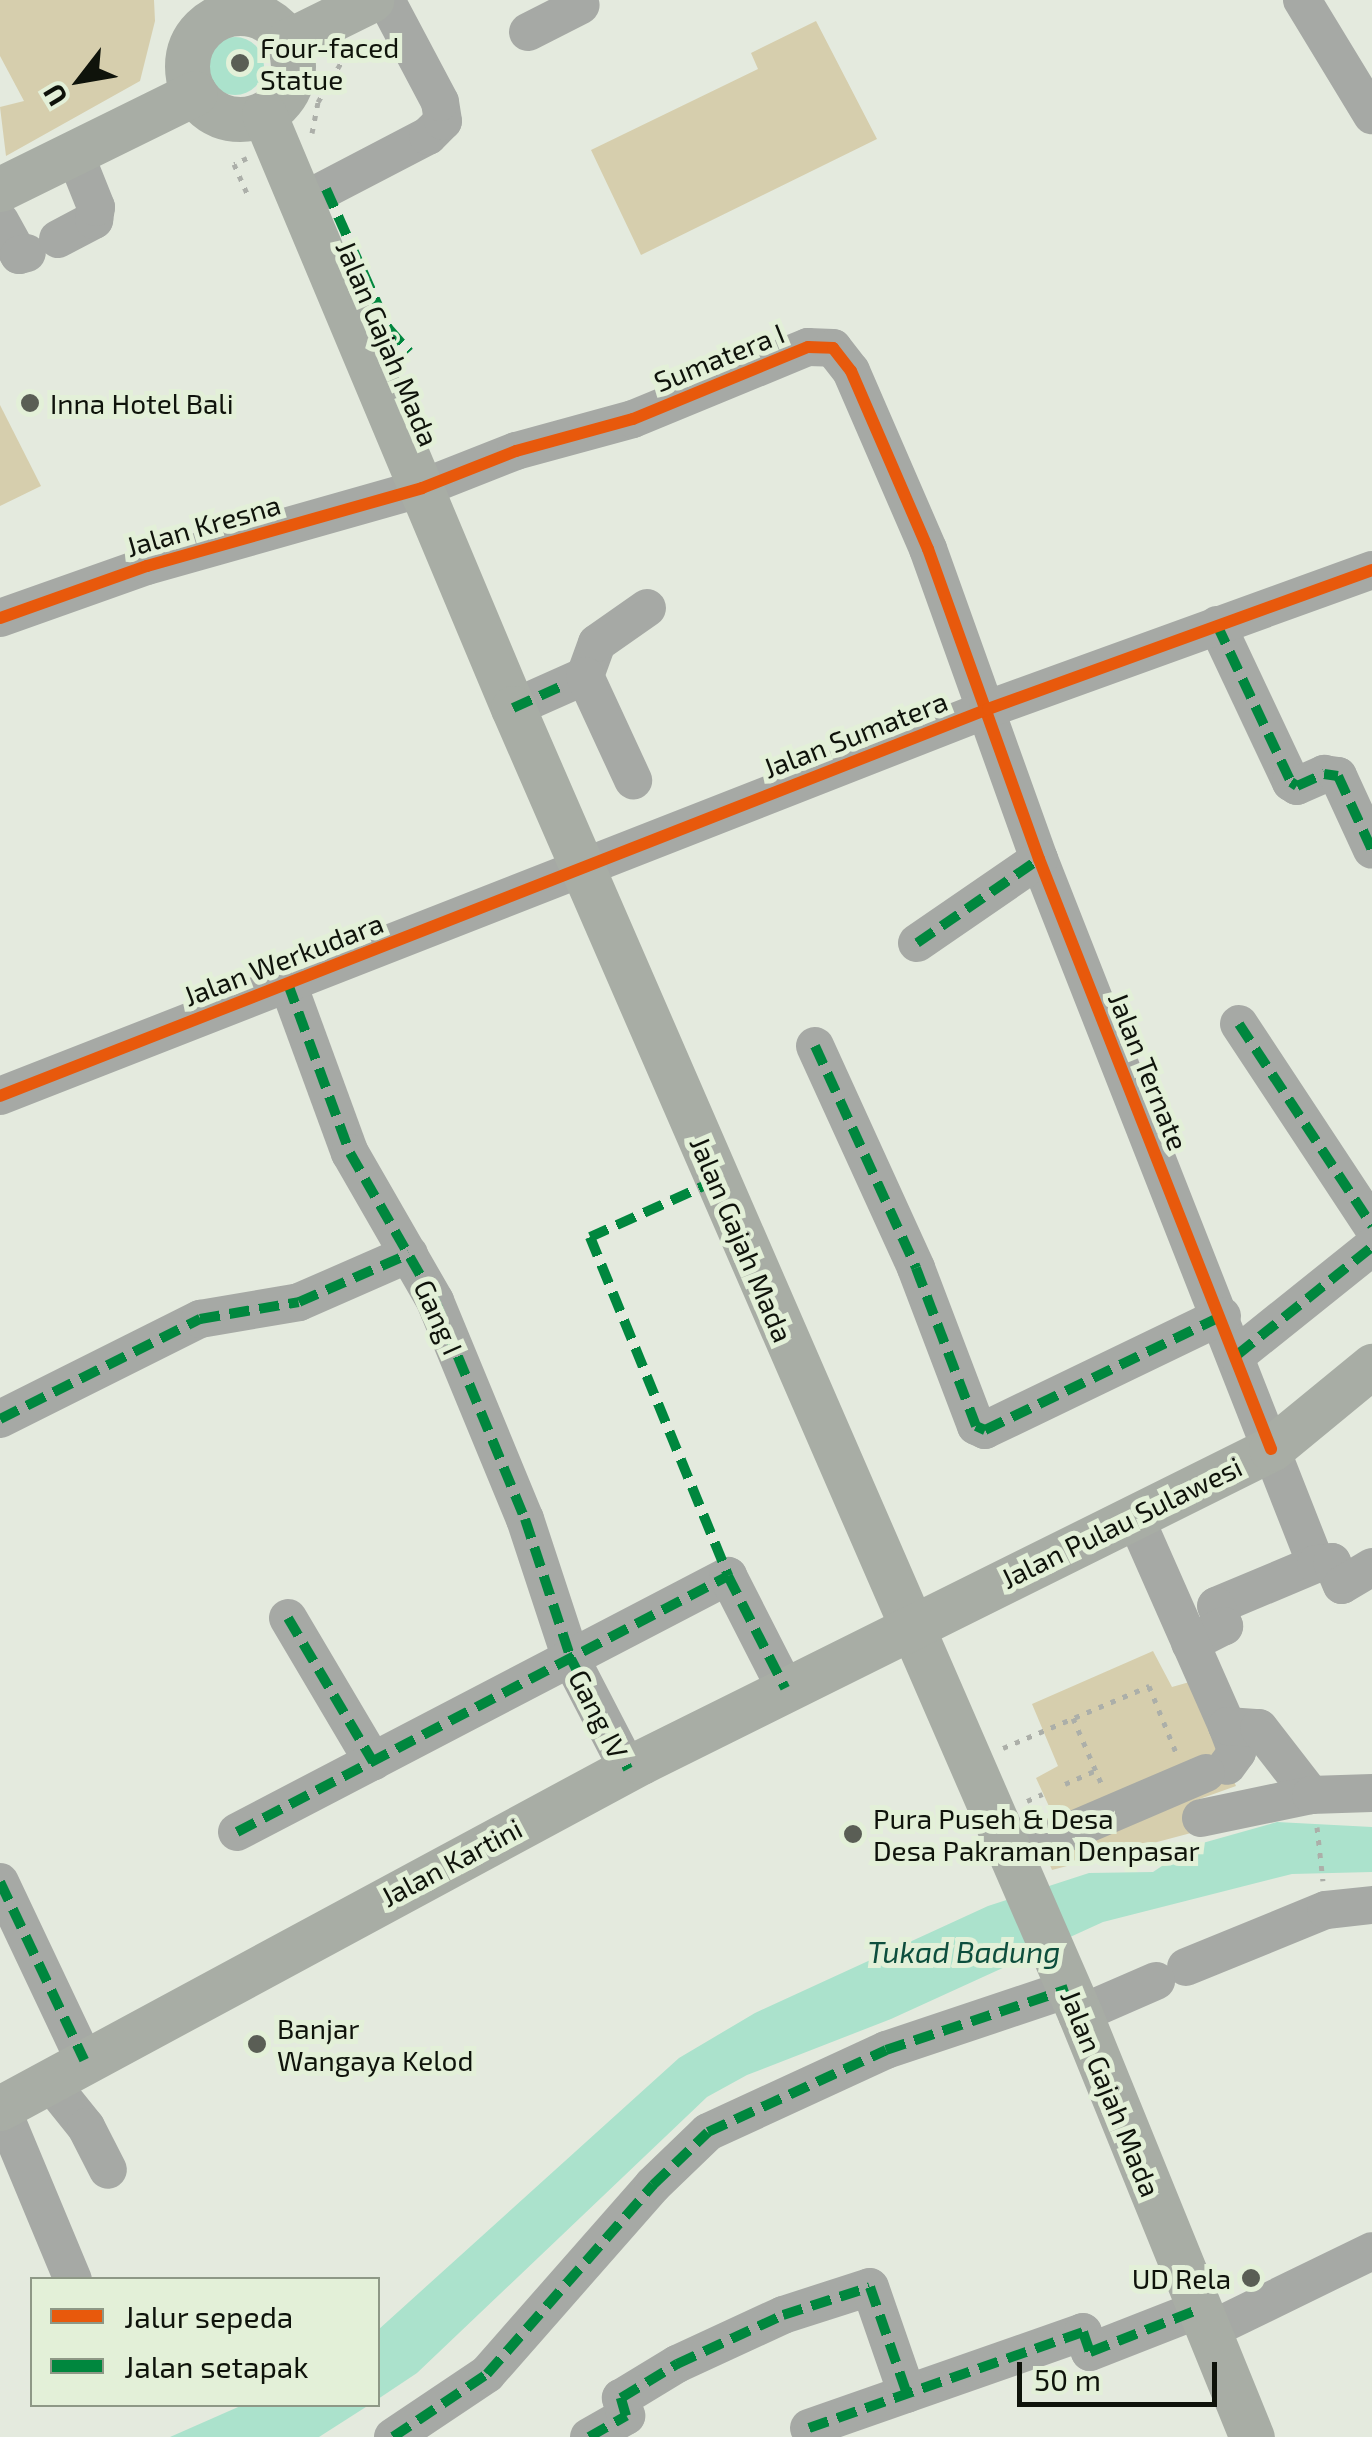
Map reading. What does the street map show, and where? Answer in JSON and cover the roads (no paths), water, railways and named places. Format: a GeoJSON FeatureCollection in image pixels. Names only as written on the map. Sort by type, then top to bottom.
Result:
{"type":"FeatureCollection","features":[{"type":"Feature","properties":{"kind":"main road"},"geometry":{"type":"LineString","coordinates":[[288,41],[371,0]]}},
{"type":"Feature","properties":{"kind":"main road"},"geometry":{"type":"LineString","coordinates":[[214,8],[265,18],[288,41],[293,74],[278,104],[264,114],[218,114],[195,93],[188,76],[192,41],[214,8]]}},
{"type":"Feature","properties":{"kind":"main road"},"geometry":{"type":"LineString","coordinates":[[0,189],[195,93]]}},
{"type":"Feature","properties":{"kind":"main road","name":"Jalan Gajah Mada"},"geometry":{"type":"LineString","coordinates":[[264,114],[513,708],[1070,1993],[1252,2437]]}},
{"type":"Feature","properties":{"kind":"main road","name":"Jalan Pulau Sulawesi"},"geometry":{"type":"LineString","coordinates":[[908,1626],[1271,1449],[1372,1366]]}},
{"type":"Feature","properties":{"kind":"main road","name":"Jalan Kartini"},"geometry":{"type":"LineString","coordinates":[[1,2108],[628,1769],[908,1626]]}},
{"type":"Feature","properties":{"kind":"street"},"geometry":{"type":"LineString","coordinates":[[301,202],[428,136],[442,121],[440,102],[386,0]]}},
{"type":"Feature","properties":{"kind":"street"},"geometry":{"type":"LineString","coordinates":[[1302,0],[1372,115]]}},
{"type":"Feature","properties":{"kind":"street"},"geometry":{"type":"LineString","coordinates":[[528,32],[581,6]]}},
{"type":"Feature","properties":{"kind":"street"},"geometry":{"type":"LineString","coordinates":[[0,221],[17,254],[94,220],[96,207],[74,152]]}},
{"type":"Feature","properties":{"kind":"street","name":"Sumatera I"},"geometry":{"type":"LineString","coordinates":[[422,488],[516,451],[634,419],[824,344],[843,358],[866,406],[988,709]]}},
{"type":"Feature","properties":{"kind":"street","name":"Jalan Kresna"},"geometry":{"type":"LineString","coordinates":[[0,618],[147,566],[422,488]]}},
{"type":"Feature","properties":{"kind":"street","name":"Jalan Sumatera"},"geometry":{"type":"LineString","coordinates":[[583,868],[988,709],[1372,570]]}},
{"type":"Feature","properties":{"kind":"street"},"geometry":{"type":"LineString","coordinates":[[513,708],[575,681],[607,633],[647,608]]}},
{"type":"Feature","properties":{"kind":"street"},"geometry":{"type":"LineString","coordinates":[[1217,625],[1291,782],[1297,786],[1324,774],[1338,776],[1372,850]]}},
{"type":"Feature","properties":{"kind":"street"},"geometry":{"type":"LineString","coordinates":[[575,681],[632,780]]}},
{"type":"Feature","properties":{"kind":"street","name":"Jalan Ternate"},"geometry":{"type":"LineString","coordinates":[[988,709],[1038,859],[1222,1316],[1316,1564]]}},
{"type":"Feature","properties":{"kind":"street"},"geometry":{"type":"LineString","coordinates":[[917,943],[1038,859]]}},
{"type":"Feature","properties":{"kind":"street","name":"Jalan Werkudara"},"geometry":{"type":"LineString","coordinates":[[0,1096],[583,868]]}},
{"type":"Feature","properties":{"kind":"street","name":"Gang I"},"geometry":{"type":"LineString","coordinates":[[288,984],[350,1153],[410,1254],[525,1519],[571,1659]]}},
{"type":"Feature","properties":{"kind":"street"},"geometry":{"type":"LineString","coordinates":[[1239,1024],[1372,1226]]}},
{"type":"Feature","properties":{"kind":"street"},"geometry":{"type":"LineString","coordinates":[[815,1046],[916,1268],[976,1426],[986,1430],[1222,1316]]}},
{"type":"Feature","properties":{"kind":"street"},"geometry":{"type":"LineString","coordinates":[[1237,1355],[1372,1247]]}},
{"type":"Feature","properties":{"kind":"street"},"geometry":{"type":"LineString","coordinates":[[0,1419],[200,1319],[299,1302],[410,1254]]}},
{"type":"Feature","properties":{"kind":"street"},"geometry":{"type":"LineString","coordinates":[[1017,1873],[1217,1769],[1237,1752],[1134,1514]]}},
{"type":"Feature","properties":{"kind":"street"},"geometry":{"type":"LineString","coordinates":[[1190,1643],[1224,1626],[1216,1606],[1316,1564],[1332,1562],[1342,1585],[1372,1567]]}},
{"type":"Feature","properties":{"kind":"street"},"geometry":{"type":"LineString","coordinates":[[237,1832],[728,1576],[786,1688]]}},
{"type":"Feature","properties":{"kind":"street"},"geometry":{"type":"LineString","coordinates":[[288,1618],[374,1762]]}},
{"type":"Feature","properties":{"kind":"street","name":"Gang IV"},"geometry":{"type":"LineString","coordinates":[[571,1659],[628,1769]]}},
{"type":"Feature","properties":{"kind":"street"},"geometry":{"type":"LineString","coordinates":[[1227,1726],[1259,1728],[1272,1738],[1314,1807]]}},
{"type":"Feature","properties":{"kind":"street"},"geometry":{"type":"LineString","coordinates":[[1200,1818],[1314,1807],[1372,1793]]}},
{"type":"Feature","properties":{"kind":"street"},"geometry":{"type":"LineString","coordinates":[[0,1882],[86,2127],[108,2170]]}},
{"type":"Feature","properties":{"kind":"street"},"geometry":{"type":"LineString","coordinates":[[393,2437],[487,2374],[664,2173],[708,2132],[886,2050],[1070,1993],[1171,1974],[1326,1910],[1372,1905]]}},
{"type":"Feature","properties":{"kind":"street"},"geometry":{"type":"LineString","coordinates":[[1,2108],[72,2277]]}},
{"type":"Feature","properties":{"kind":"street"},"geometry":{"type":"LineString","coordinates":[[809,2428],[1083,2332],[1090,2352],[1204,2320],[1372,2251]]}},
{"type":"Feature","properties":{"kind":"street"},"geometry":{"type":"LineString","coordinates":[[589,2437],[626,2416],[621,2398],[677,2364],[783,2315],[870,2287],[908,2394]]}},
{"type":"Feature","properties":{"kind":"water"},"geometry":{"type":"Polygon","coordinates":[[[235,37],[256,45],[264,66],[256,87],[235,95],[214,87],[206,66],[214,45],[235,37]]]}},
{"type":"Feature","properties":{"kind":"water","name":"Tukad Badung"},"geometry":{"type":"Polygon","coordinates":[[[1277,1822],[1372,1827],[1372,1872],[1292,1874],[1103,1922],[891,2019],[747,2075],[707,2097],[417,2373],[380,2398],[380,2328],[679,2058],[755,2013],[988,1906],[1089,1873],[1153,1872],[1192,1846],[1277,1822]]]}},
{"type":"Feature","properties":{"kind":"water"},"geometry":{"type":"Polygon","coordinates":[[[238,2407],[366,2407],[319,2437],[170,2437],[238,2407]]]}},
{"type":"Feature","properties":{"kind":"place","name":"Four-faced Statue"},"geometry":{"type":"Point","coordinates":[240,63]}},
{"type":"Feature","properties":{"kind":"place","name":"Inna Hotel Bali"},"geometry":{"type":"Point","coordinates":[30,403]}},
{"type":"Feature","properties":{"kind":"place","name":"Pura Puseh & Desa Desa Pakraman Denpasar"},"geometry":{"type":"Point","coordinates":[853,1834]}},
{"type":"Feature","properties":{"kind":"place","name":"Banjar Wangaya Kelod"},"geometry":{"type":"Point","coordinates":[257,2044]}},
{"type":"Feature","properties":{"kind":"place","name":"UD Rela"},"geometry":{"type":"Point","coordinates":[1251,2278]}}]}
